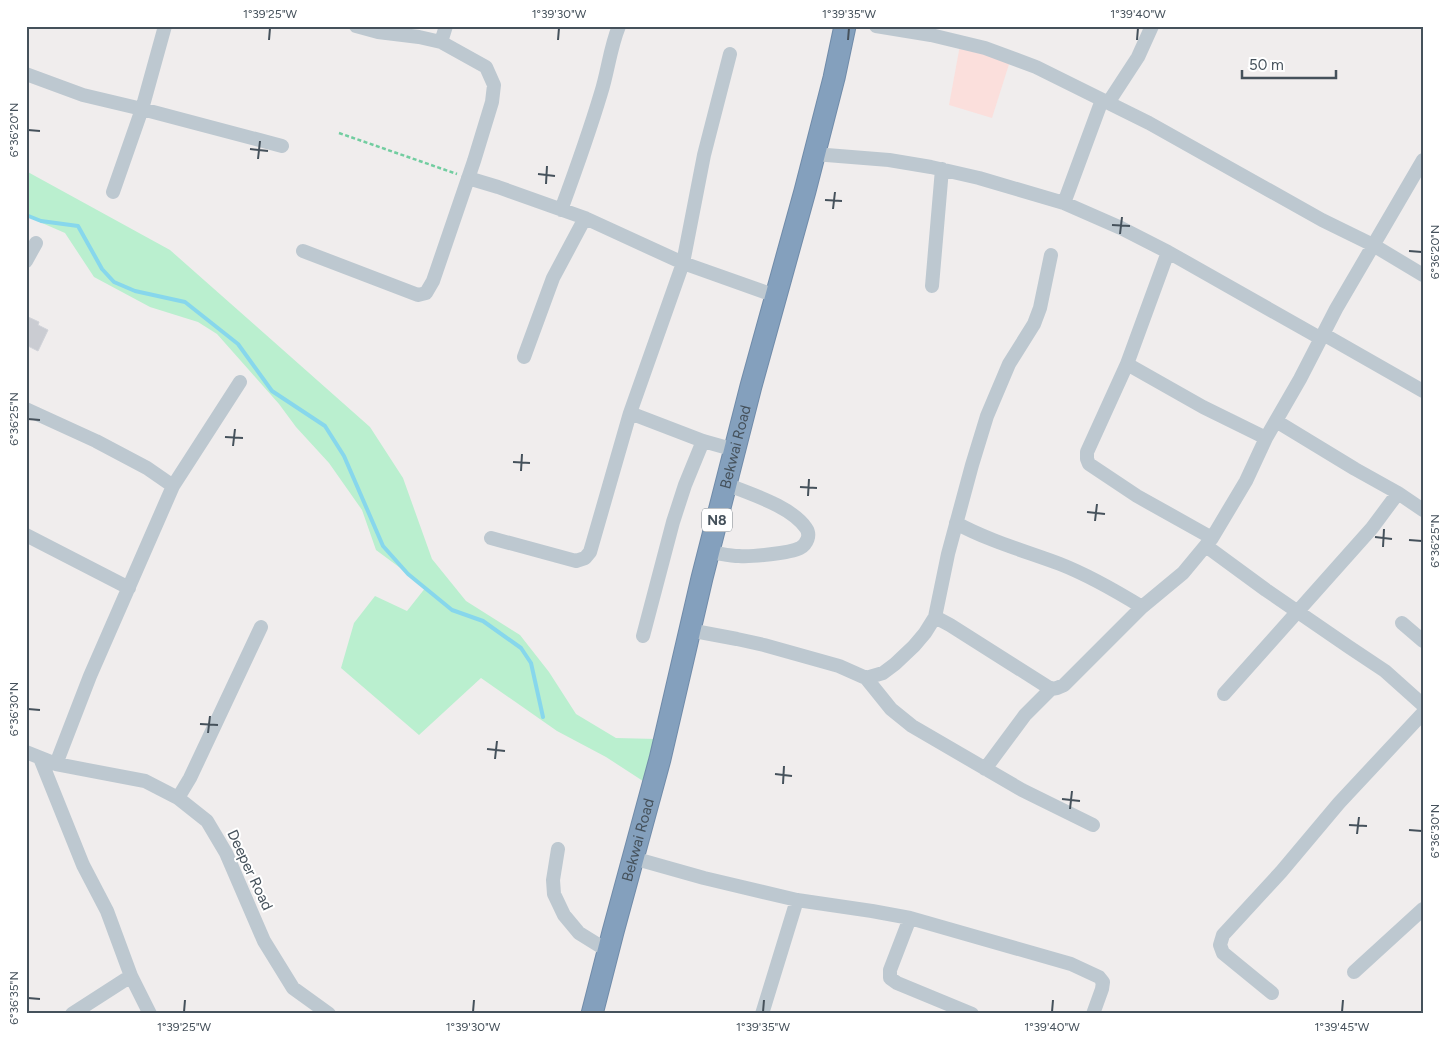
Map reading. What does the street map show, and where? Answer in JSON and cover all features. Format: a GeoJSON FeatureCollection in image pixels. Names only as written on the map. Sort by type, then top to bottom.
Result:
{"type":"FeatureCollection","features":[{"type":"Feature","properties":{"kind":"highway","name":"Bekwai Road"},"geometry":{"type":"LineString","coordinates":[[592,1014],[660,759],[689,630],[734,450],[805,191],[834,78],[845,26]]}},
{"type":"Feature","properties":{"kind":"street"},"geometry":{"type":"LineString","coordinates":[[112,192],[142,109],[165,26]]}},
{"type":"Feature","properties":{"kind":"street"},"geometry":{"type":"LineString","coordinates":[[303,251],[418,295],[426,293],[433,281],[492,102],[494,84],[486,67],[442,42],[378,32],[356,26]]}},
{"type":"Feature","properties":{"kind":"street"},"geometry":{"type":"LineString","coordinates":[[442,42],[446,26]]}},
{"type":"Feature","properties":{"kind":"street"},"geometry":{"type":"LineString","coordinates":[[561,210],[584,148],[619,26]]}},
{"type":"Feature","properties":{"kind":"street"},"geometry":{"type":"LineString","coordinates":[[876,26],[931,35],[985,48],[1036,67],[1157,128],[1322,220],[1373,245],[1423,275]]}},
{"type":"Feature","properties":{"kind":"street"},"geometry":{"type":"LineString","coordinates":[[1064,203],[1105,102],[1138,57],[1152,26]]}},
{"type":"Feature","properties":{"kind":"street"},"geometry":{"type":"LineString","coordinates":[[491,538],[576,561],[585,558],[590,552],[630,413],[683,263],[704,155],[730,54]]}},
{"type":"Feature","properties":{"kind":"street"},"geometry":{"type":"LineString","coordinates":[[26,74],[83,95],[282,146]]}},
{"type":"Feature","properties":{"kind":"street"},"geometry":{"type":"LineString","coordinates":[[814,154],[889,160],[942,169],[1064,203],[1121,228],[1168,252],[1423,391]]}},
{"type":"Feature","properties":{"kind":"street"},"geometry":{"type":"LineString","coordinates":[[985,770],[1025,715],[1051,689],[1064,685],[1142,607],[1183,573],[1209,542],[1246,481],[1266,438],[1322,336],[1423,160]]}},
{"type":"Feature","properties":{"kind":"street"},"geometry":{"type":"LineString","coordinates":[[932,286],[942,169]]}},
{"type":"Feature","properties":{"kind":"street"},"geometry":{"type":"LineString","coordinates":[[468,178],[585,218],[683,263],[776,296]]}},
{"type":"Feature","properties":{"kind":"street"},"geometry":{"type":"LineString","coordinates":[[524,357],[553,278],[585,218]]}},
{"type":"Feature","properties":{"kind":"street"},"geometry":{"type":"LineString","coordinates":[[26,261],[36,243]]}},
{"type":"Feature","properties":{"kind":"street"},"geometry":{"type":"LineString","coordinates":[[1168,252],[1127,364],[1087,452],[1089,464],[1209,542],[1244,575],[1386,671],[1423,705]]}},
{"type":"Feature","properties":{"kind":"street"},"geometry":{"type":"LineString","coordinates":[[866,678],[883,673],[895,664],[914,646],[935,617],[956,523],[972,465],[988,416],[1009,364],[1034,324],[1040,308],[1051,255]]}},
{"type":"Feature","properties":{"kind":"street"},"geometry":{"type":"LineString","coordinates":[[1127,364],[1203,407],[1266,438]]}},
{"type":"Feature","properties":{"kind":"street"},"geometry":{"type":"LineString","coordinates":[[56,764],[90,676],[173,486],[240,382]]}},
{"type":"Feature","properties":{"kind":"street"},"geometry":{"type":"LineString","coordinates":[[26,409],[113,450],[147,468],[173,486]]}},
{"type":"Feature","properties":{"kind":"street"},"geometry":{"type":"LineString","coordinates":[[630,413],[703,441],[734,450]]}},
{"type":"Feature","properties":{"kind":"street"},"geometry":{"type":"LineString","coordinates":[[1276,421],[1354,469],[1398,493],[1423,510]]}},
{"type":"Feature","properties":{"kind":"street"},"geometry":{"type":"LineString","coordinates":[[643,636],[673,522],[685,485],[703,441]]}},
{"type":"Feature","properties":{"kind":"street"},"geometry":{"type":"LineString","coordinates":[[709,552],[740,556],[778,553],[799,549],[804,546],[809,534],[806,528],[786,511],[726,484]]}},
{"type":"Feature","properties":{"kind":"street"},"geometry":{"type":"LineString","coordinates":[[1224,694],[1372,528],[1398,493]]}},
{"type":"Feature","properties":{"kind":"street"},"geometry":{"type":"LineString","coordinates":[[956,523],[992,540],[1062,565],[1098,582],[1142,607]]}},
{"type":"Feature","properties":{"kind":"street"},"geometry":{"type":"LineString","coordinates":[[26,535],[129,588]]}},
{"type":"Feature","properties":{"kind":"street"},"geometry":{"type":"LineString","coordinates":[[935,617],[1051,689]]}},
{"type":"Feature","properties":{"kind":"street"},"geometry":{"type":"LineString","coordinates":[[1402,623],[1423,641]]}},
{"type":"Feature","properties":{"kind":"street"},"geometry":{"type":"LineString","coordinates":[[178,798],[190,778],[261,627]]}},
{"type":"Feature","properties":{"kind":"street"},"geometry":{"type":"LineString","coordinates":[[689,630],[764,645],[839,666],[866,678],[891,709],[912,726],[985,770],[1094,825]]}},
{"type":"Feature","properties":{"kind":"street"},"geometry":{"type":"LineString","coordinates":[[1272,993],[1223,953],[1220,945],[1223,935],[1281,872],[1339,803],[1423,713]]}},
{"type":"Feature","properties":{"kind":"street","name":"Deeper Road"},"geometry":{"type":"LineString","coordinates":[[26,752],[56,764],[145,781],[178,798],[207,821],[226,853],[264,941],[293,988],[328,1014]]}},
{"type":"Feature","properties":{"kind":"street"},"geometry":{"type":"LineString","coordinates":[[40,758],[83,865],[107,911],[131,976],[150,1014]]}},
{"type":"Feature","properties":{"kind":"street"},"geometry":{"type":"LineString","coordinates":[[558,849],[553,880],[554,894],[564,915],[580,933],[608,951]]}},
{"type":"Feature","properties":{"kind":"street"},"geometry":{"type":"LineString","coordinates":[[633,858],[704,878],[797,900],[910,918],[1071,964],[1099,977],[1103,982],[1093,1014]]}},
{"type":"Feature","properties":{"kind":"street"},"geometry":{"type":"LineString","coordinates":[[762,1014],[797,900]]}},
{"type":"Feature","properties":{"kind":"street"},"geometry":{"type":"LineString","coordinates":[[1354,972],[1423,909]]}},
{"type":"Feature","properties":{"kind":"street"},"geometry":{"type":"LineString","coordinates":[[910,918],[890,970],[890,978],[897,983],[972,1014]]}},
{"type":"Feature","properties":{"kind":"street"},"geometry":{"type":"LineString","coordinates":[[72,1014],[131,976]]}},
{"type":"Feature","properties":{"kind":"path"},"geometry":{"type":"LineString","coordinates":[[339,133],[468,178]]}},
{"type":"Feature","properties":{"kind":"shaded area"},"geometry":{"type":"Polygon","coordinates":[[[960,45],[1010,61],[992,118],[949,105],[960,45]]]}},
{"type":"Feature","properties":{"kind":"green space"},"geometry":{"type":"Polygon","coordinates":[[[26,171],[170,250],[370,427],[403,478],[432,559],[466,601],[520,635],[549,672],[576,714],[616,738],[657,739],[646,783],[606,757],[557,731],[481,678],[419,735],[341,668],[354,623],[375,596],[407,611],[426,587],[376,550],[362,510],[329,463],[217,334],[198,322],[150,307],[94,277],[65,233],[26,216],[26,171]]]}},
{"type":"Feature","properties":{"kind":"building"},"geometry":{"type":"Polygon","coordinates":[[[26,316],[39,322],[38,325],[48,330],[38,351],[26,345],[26,316]]]}},
{"type":"Feature","properties":{"kind":"waterway"},"geometry":{"type":"LineString","coordinates":[[26,215],[41,221],[78,226],[102,269],[114,282],[135,291],[185,302],[238,344],[272,391],[325,426],[344,456],[383,546],[408,574],[452,610],[483,621],[521,648],[531,663],[543,717]]}}]}
